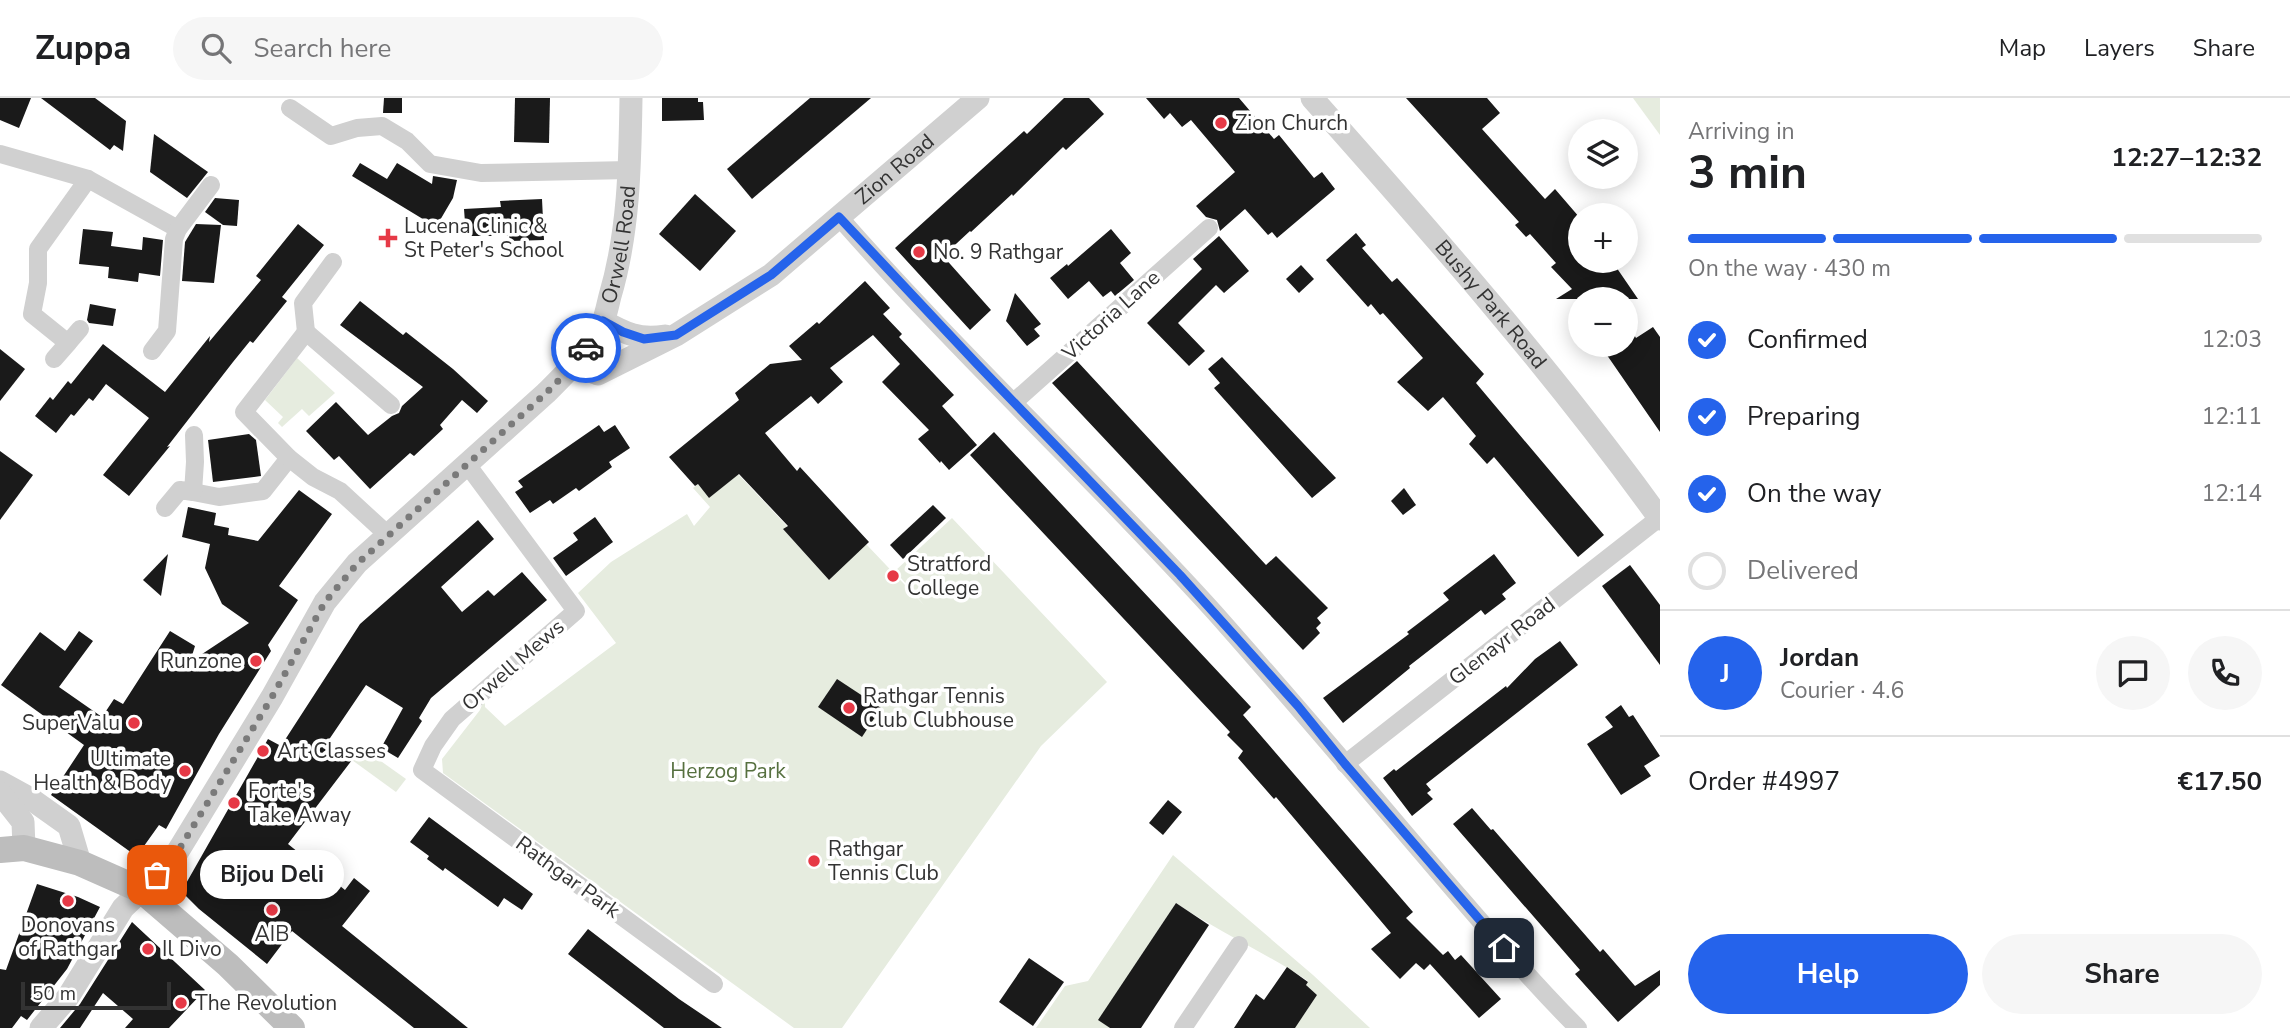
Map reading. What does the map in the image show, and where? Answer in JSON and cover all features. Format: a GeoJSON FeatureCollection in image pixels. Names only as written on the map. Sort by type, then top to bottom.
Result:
{"type":"FeatureCollection","features":[{"type":"Feature","properties":{"kind":"main road"},"geometry":{"type":"LineString","coordinates":[[12,849],[80,863],[141,890],[228,965],[292,1028]]}},
{"type":"Feature","properties":{"kind":"street","name":"Orwell Road"},"geometry":{"type":"LineString","coordinates":[[41,1028],[68,997],[123,908],[172,861],[272,697],[325,602],[357,564],[574,365],[603,321],[621,250],[630,170],[631,98]]}},
{"type":"Feature","properties":{"kind":"street","name":"Zion Road"},"geometry":{"type":"LineString","coordinates":[[574,365],[598,374],[676,335],[771,275],[978,98]]}},
{"type":"Feature","properties":{"kind":"street","name":"Bushy Park Road"},"geometry":{"type":"LineString","coordinates":[[1312,98],[1416,214],[1529,348],[1660,518]]}},
{"type":"Feature","properties":{"kind":"street"},"geometry":{"type":"LineString","coordinates":[[290,108],[331,136],[357,128],[382,126],[407,141],[430,163],[481,173],[630,170]]}},
{"type":"Feature","properties":{"kind":"street"},"geometry":{"type":"LineString","coordinates":[[0,154],[88,179],[178,229]]}},
{"type":"Feature","properties":{"kind":"street"},"geometry":{"type":"LineString","coordinates":[[68,343],[32,314],[38,283],[38,249],[88,179]]}},
{"type":"Feature","properties":{"kind":"street"},"geometry":{"type":"LineString","coordinates":[[152,351],[167,331],[174,239],[178,229],[211,185]]}},
{"type":"Feature","properties":{"kind":"street"},"geometry":{"type":"LineString","coordinates":[[839,217],[1180,575],[1298,706],[1539,989],[1578,1028]]}},
{"type":"Feature","properties":{"kind":"street","name":"Victoria Lane"},"geometry":{"type":"LineString","coordinates":[[1014,402],[1209,228]]}},
{"type":"Feature","properties":{"kind":"street"},"geometry":{"type":"LineString","coordinates":[[333,262],[303,303],[306,332],[391,405]]}},
{"type":"Feature","properties":{"kind":"street","name":"Zion Road"},"geometry":{"type":"LineString","coordinates":[[603,321],[644,339],[676,335]]}},
{"type":"Feature","properties":{"kind":"street"},"geometry":{"type":"LineString","coordinates":[[54,359],[80,329]]}},
{"type":"Feature","properties":{"kind":"street"},"geometry":{"type":"LineString","coordinates":[[306,332],[244,412],[289,458],[313,477],[340,491],[388,535]]}},
{"type":"Feature","properties":{"kind":"street"},"geometry":{"type":"LineString","coordinates":[[192,492],[194,435]]}},
{"type":"Feature","properties":{"kind":"street"},"geometry":{"type":"LineString","coordinates":[[165,508],[180,490],[219,497],[264,491],[289,458]]}},
{"type":"Feature","properties":{"kind":"street","name":"Orwell Mews"},"geometry":{"type":"LineString","coordinates":[[422,770],[433,746],[452,719],[576,611],[466,463]]}},
{"type":"Feature","properties":{"kind":"street","name":"Glenayr Road"},"geometry":{"type":"LineString","coordinates":[[1345,764],[1660,518]]}},
{"type":"Feature","properties":{"kind":"street","name":"Rathgar Park"},"geometry":{"type":"LineString","coordinates":[[422,770],[714,984]]}},
{"type":"Feature","properties":{"kind":"street"},"geometry":{"type":"LineString","coordinates":[[0,782],[31,799],[69,827],[80,863]]}},
{"type":"Feature","properties":{"kind":"street"},"geometry":{"type":"LineString","coordinates":[[0,793],[23,822],[12,849]]}},
{"type":"Feature","properties":{"kind":"street"},"geometry":{"type":"LineString","coordinates":[[1183,1028],[1240,945]]}},
{"type":"Feature","properties":{"kind":"green space"},"geometry":{"type":"Polygon","coordinates":[[[1633,98],[1660,98],[1660,135],[1633,98]]]}},
{"type":"Feature","properties":{"kind":"green space"},"geometry":{"type":"Polygon","coordinates":[[[297,358],[335,393],[309,416],[302,409],[282,427],[278,423],[283,417],[265,400],[297,358]]]}},
{"type":"Feature","properties":{"kind":"green space","name":"Herzog Park"},"geometry":{"type":"Polygon","coordinates":[[[738,474],[787,526],[784,530],[829,580],[866,544],[924,605],[895,571],[952,518],[1107,682],[1041,746],[842,1028],[794,1028],[443,773],[442,759],[480,710],[485,697],[485,707],[505,726],[616,643],[578,593],[611,562],[687,514],[694,526],[710,507],[693,488],[698,484],[709,498],[738,474]]]}},
{"type":"Feature","properties":{"kind":"green space"},"geometry":{"type":"Polygon","coordinates":[[[361,747],[406,779],[396,792],[352,760],[361,747]]]}},
{"type":"Feature","properties":{"kind":"green space"},"geometry":{"type":"Polygon","coordinates":[[[1173,855],[1313,975],[1370,1028],[1283,1028],[1278,1009],[1298,1023],[1317,995],[1306,985],[1308,981],[1176,903],[1099,1020],[1110,1028],[1036,1028],[1065,986],[1088,981],[1173,855]]]}},
{"type":"Feature","properties":{"kind":"building"},"geometry":{"type":"Polygon","coordinates":[[[0,98],[31,98],[19,128],[0,120],[0,98]]]}},
{"type":"Feature","properties":{"kind":"building"},"geometry":{"type":"Polygon","coordinates":[[[41,98],[95,98],[126,121],[123,151],[114,145],[110,150],[41,98]]]}},
{"type":"Feature","properties":{"kind":"building"},"geometry":{"type":"Polygon","coordinates":[[[384,98],[402,98],[402,113],[383,113],[384,98]]]}},
{"type":"Feature","properties":{"kind":"building"},"geometry":{"type":"Polygon","coordinates":[[[515,98],[550,98],[549,143],[514,142],[515,98]]]}},
{"type":"Feature","properties":{"kind":"building"},"geometry":{"type":"Polygon","coordinates":[[[662,98],[698,98],[698,102],[703,102],[704,120],[662,121],[662,98]]]}},
{"type":"Feature","properties":{"kind":"building"},"geometry":{"type":"Polygon","coordinates":[[[810,98],[871,98],[752,199],[727,169],[810,98]]]}},
{"type":"Feature","properties":{"kind":"building"},"geometry":{"type":"Polygon","coordinates":[[[1064,98],[1089,98],[1104,114],[1066,150],[1063,147],[1013,196],[1012,194],[943,256],[991,310],[970,330],[895,248],[1024,131],[1027,134],[1064,98]]]}},
{"type":"Feature","properties":{"kind":"building"},"geometry":{"type":"Polygon","coordinates":[[[1146,98],[1239,98],[1274,139],[1279,135],[1314,178],[1322,172],[1335,189],[1277,238],[1272,232],[1268,235],[1245,209],[1220,231],[1217,220],[1206,217],[1196,206],[1235,172],[1191,120],[1182,127],[1170,113],[1164,119],[1146,98]]]}},
{"type":"Feature","properties":{"kind":"building"},"geometry":{"type":"Polygon","coordinates":[[[1406,98],[1487,98],[1500,113],[1482,129],[1545,199],[1555,189],[1568,204],[1568,273],[1620,273],[1630,287],[1570,287],[1551,267],[1556,263],[1530,234],[1526,237],[1515,225],[1519,222],[1406,98]]]}},
{"type":"Feature","properties":{"kind":"building"},"geometry":{"type":"Polygon","coordinates":[[[154,134],[208,172],[187,198],[150,172],[154,134]]]}},
{"type":"Feature","properties":{"kind":"building"},"geometry":{"type":"Polygon","coordinates":[[[360,163],[387,179],[397,163],[432,184],[433,176],[457,180],[453,198],[436,227],[352,176],[360,163]]]}},
{"type":"Feature","properties":{"kind":"building"},"geometry":{"type":"Polygon","coordinates":[[[695,194],[736,231],[700,271],[659,234],[695,194]]]}},
{"type":"Feature","properties":{"kind":"building"},"geometry":{"type":"Polygon","coordinates":[[[215,198],[239,200],[237,226],[223,225],[205,212],[215,198]]]}},
{"type":"Feature","properties":{"kind":"building"},"geometry":{"type":"Polygon","coordinates":[[[542,199],[544,240],[510,241],[509,236],[466,236],[464,209],[501,207],[500,201],[542,199]]]}},
{"type":"Feature","properties":{"kind":"building"},"geometry":{"type":"Polygon","coordinates":[[[196,224],[221,225],[214,283],[182,281],[185,242],[196,224]]]}},
{"type":"Feature","properties":{"kind":"building"},"geometry":{"type":"Polygon","coordinates":[[[298,224],[324,245],[282,297],[287,301],[253,343],[250,341],[129,496],[103,475],[149,418],[106,384],[93,401],[89,398],[74,416],[71,414],[56,433],[35,416],[50,397],[53,400],[68,381],[71,384],[103,344],[165,392],[210,336],[209,342],[261,280],[256,276],[298,224]]]}},
{"type":"Feature","properties":{"kind":"building"},"geometry":{"type":"Polygon","coordinates":[[[83,229],[113,232],[111,246],[142,250],[143,237],[163,240],[160,276],[139,273],[138,282],[108,278],[109,267],[79,264],[83,229]]]}},
{"type":"Feature","properties":{"kind":"building"},"geometry":{"type":"Polygon","coordinates":[[[1111,229],[1131,253],[1120,263],[1134,280],[1115,296],[1111,291],[1103,297],[1089,281],[1068,299],[1050,278],[1111,229]]]}},
{"type":"Feature","properties":{"kind":"building"},"geometry":{"type":"Polygon","coordinates":[[[1356,233],[1366,245],[1362,248],[1392,282],[1397,278],[1484,374],[1476,383],[1604,535],[1578,557],[1494,457],[1487,464],[1469,444],[1476,436],[1443,397],[1428,411],[1397,382],[1423,358],[1383,313],[1380,315],[1371,304],[1368,307],[1326,260],[1356,233]]]}},
{"type":"Feature","properties":{"kind":"building"},"geometry":{"type":"Polygon","coordinates":[[[1219,236],[1249,271],[1224,293],[1216,285],[1178,323],[1205,351],[1189,366],[1147,323],[1202,269],[1193,259],[1219,236]]]}},
{"type":"Feature","properties":{"kind":"building"},"geometry":{"type":"Polygon","coordinates":[[[1301,265],[1314,279],[1299,293],[1286,279],[1301,265]]]}},
{"type":"Feature","properties":{"kind":"building"},"geometry":{"type":"Polygon","coordinates":[[[865,281],[890,308],[883,314],[902,334],[899,337],[954,395],[942,406],[977,445],[949,470],[941,461],[940,463],[918,439],[929,430],[882,382],[900,364],[873,335],[830,368],[843,382],[818,404],[811,396],[765,433],[797,471],[800,467],[869,542],[829,580],[783,529],[788,526],[739,474],[709,498],[669,457],[739,400],[735,393],[770,364],[802,360],[789,346],[817,322],[819,324],[865,281]]]}},
{"type":"Feature","properties":{"kind":"building"},"geometry":{"type":"Polygon","coordinates":[[[1568,292],[1568,299],[1556,299],[1568,292]]]}},
{"type":"Feature","properties":{"kind":"building"},"geometry":{"type":"Polygon","coordinates":[[[1015,293],[1041,324],[1034,329],[1040,336],[1027,346],[1006,321],[1015,293]]]}},
{"type":"Feature","properties":{"kind":"building"},"geometry":{"type":"Polygon","coordinates":[[[360,301],[403,335],[406,332],[488,401],[477,413],[462,400],[440,425],[443,429],[414,456],[410,453],[370,489],[339,456],[334,460],[306,431],[336,402],[368,435],[399,413],[402,406],[423,387],[340,325],[360,301]]]}},
{"type":"Feature","properties":{"kind":"building"},"geometry":{"type":"Polygon","coordinates":[[[90,304],[116,309],[113,326],[89,323],[87,320],[90,304]]]}},
{"type":"Feature","properties":{"kind":"building"},"geometry":{"type":"Polygon","coordinates":[[[1653,327],[1660,337],[1660,432],[1608,357],[1638,357],[1638,337],[1653,327]]]}},
{"type":"Feature","properties":{"kind":"building"},"geometry":{"type":"Polygon","coordinates":[[[0,349],[25,369],[0,401],[0,349]]]}},
{"type":"Feature","properties":{"kind":"building"},"geometry":{"type":"Polygon","coordinates":[[[1222,357],[1336,478],[1312,498],[1214,388],[1220,383],[1208,369],[1222,357]]]}},
{"type":"Feature","properties":{"kind":"building"},"geometry":{"type":"Polygon","coordinates":[[[1077,361],[1266,565],[1276,556],[1328,608],[1317,618],[1321,623],[1316,628],[1320,633],[1303,650],[1052,383],[1077,361]]]}},
{"type":"Feature","properties":{"kind":"building"},"geometry":{"type":"Polygon","coordinates":[[[599,425],[604,432],[615,425],[630,448],[609,462],[612,467],[579,491],[576,488],[553,504],[550,500],[530,513],[515,492],[523,487],[518,481],[599,425]]]}},
{"type":"Feature","properties":{"kind":"building"},"geometry":{"type":"Polygon","coordinates":[[[994,432],[1251,707],[1243,715],[1413,912],[1406,918],[1443,955],[1448,951],[1455,960],[1461,955],[1501,999],[1479,1018],[1430,964],[1424,970],[1416,963],[1400,979],[1371,949],[1391,933],[1276,797],[1274,799],[1238,758],[1243,751],[1227,735],[1230,732],[970,455],[994,432]]]}},
{"type":"Feature","properties":{"kind":"building"},"geometry":{"type":"Polygon","coordinates":[[[249,434],[256,440],[261,476],[213,482],[208,440],[249,434]]]}},
{"type":"Feature","properties":{"kind":"building"},"geometry":{"type":"Polygon","coordinates":[[[0,451],[33,475],[0,520],[0,451]]]}},
{"type":"Feature","properties":{"kind":"building"},"geometry":{"type":"Polygon","coordinates":[[[1404,488],[1416,505],[1403,515],[1391,501],[1404,488]]]}},
{"type":"Feature","properties":{"kind":"building"},"geometry":{"type":"Polygon","coordinates":[[[299,490],[332,514],[279,586],[298,600],[268,645],[271,651],[219,734],[166,829],[159,825],[139,853],[132,853],[51,795],[84,745],[1,685],[40,632],[65,651],[79,631],[93,641],[59,687],[102,717],[114,699],[123,704],[170,631],[195,646],[190,662],[249,623],[222,604],[205,568],[210,544],[182,537],[188,507],[216,513],[214,525],[229,528],[228,535],[258,541],[299,490]]]}},
{"type":"Feature","properties":{"kind":"building"},"geometry":{"type":"Polygon","coordinates":[[[933,505],[946,518],[903,559],[890,545],[933,505]]]}},
{"type":"Feature","properties":{"kind":"building"},"geometry":{"type":"Polygon","coordinates":[[[595,517],[613,542],[566,576],[553,558],[578,540],[573,533],[595,517]]]}},
{"type":"Feature","properties":{"kind":"building"},"geometry":{"type":"Polygon","coordinates":[[[478,520],[494,539],[441,587],[462,612],[488,590],[494,596],[522,572],[547,600],[431,698],[419,718],[422,721],[398,758],[381,748],[403,708],[366,685],[326,744],[352,760],[288,844],[345,890],[354,878],[370,891],[342,926],[468,1028],[414,1028],[292,931],[267,964],[199,909],[185,895],[184,887],[268,739],[281,746],[360,624],[478,520]]]}},
{"type":"Feature","properties":{"kind":"building"},"geometry":{"type":"Polygon","coordinates":[[[168,554],[161,596],[143,580],[168,554]]]}},
{"type":"Feature","properties":{"kind":"building"},"geometry":{"type":"Polygon","coordinates":[[[1494,554],[1516,583],[1502,594],[1506,599],[1485,615],[1481,610],[1409,666],[1410,668],[1343,723],[1323,698],[1409,634],[1407,632],[1449,600],[1443,593],[1494,554]]]}},
{"type":"Feature","properties":{"kind":"building"},"geometry":{"type":"Polygon","coordinates":[[[1630,565],[1660,605],[1660,665],[1602,586],[1630,565]]]}},
{"type":"Feature","properties":{"kind":"building"},"geometry":{"type":"Polygon","coordinates":[[[1560,641],[1578,665],[1426,784],[1431,790],[1427,793],[1433,799],[1412,816],[1383,778],[1394,769],[1396,771],[1506,686],[1507,688],[1535,659],[1560,641]]]}},
{"type":"Feature","properties":{"kind":"building","name":"Rathgar Tennis Club Clubhouse"},"geometry":{"type":"Polygon","coordinates":[[[837,679],[881,708],[862,737],[818,707],[837,679]]]}},
{"type":"Feature","properties":{"kind":"building"},"geometry":{"type":"Polygon","coordinates":[[[1621,705],[1629,717],[1633,715],[1660,756],[1644,766],[1651,776],[1621,795],[1587,744],[1613,727],[1605,717],[1621,705]]]}},
{"type":"Feature","properties":{"kind":"building"},"geometry":{"type":"Polygon","coordinates":[[[1168,800],[1182,812],[1163,835],[1149,823],[1168,800]]]}},
{"type":"Feature","properties":{"kind":"building"},"geometry":{"type":"Polygon","coordinates":[[[1472,808],[1600,952],[1603,949],[1635,986],[1660,970],[1660,985],[1618,1022],[1575,974],[1580,970],[1453,824],[1472,808]]]}},
{"type":"Feature","properties":{"kind":"building"},"geometry":{"type":"Polygon","coordinates":[[[429,817],[533,894],[522,910],[504,898],[498,907],[445,868],[443,871],[410,842],[429,817]]]}},
{"type":"Feature","properties":{"kind":"building"},"geometry":{"type":"Polygon","coordinates":[[[37,884],[100,907],[67,969],[27,1020],[21,1016],[12,1028],[0,1028],[0,969],[6,970],[37,884]]]}},
{"type":"Feature","properties":{"kind":"building"},"geometry":{"type":"Polygon","coordinates":[[[1176,903],[1209,925],[1141,1028],[1110,1028],[1098,1020],[1176,903]]]}},
{"type":"Feature","properties":{"kind":"building"},"geometry":{"type":"Polygon","coordinates":[[[132,922],[205,990],[169,1028],[125,1028],[133,1019],[103,993],[80,1028],[60,1028],[80,1004],[132,922]]]}},
{"type":"Feature","properties":{"kind":"building"},"geometry":{"type":"Polygon","coordinates":[[[588,929],[679,999],[722,1028],[664,1028],[568,954],[588,929]]]}},
{"type":"Feature","properties":{"kind":"building"},"geometry":{"type":"Polygon","coordinates":[[[1029,958],[1064,982],[1033,1026],[999,1002],[1029,958]]]}},
{"type":"Feature","properties":{"kind":"building"},"geometry":{"type":"Polygon","coordinates":[[[1287,967],[1308,982],[1306,985],[1317,995],[1295,1028],[1234,1028],[1256,994],[1264,1000],[1287,967]]]}},
{"type":"Feature","properties":{"kind":"way so far"},"geometry":{"type":"LineString","coordinates":[[157,875],[172,861],[272,697],[325,602],[357,564],[546,393],[574,365],[586,348]]}},
{"type":"Feature","properties":{"kind":"place","name":"Zion Church"},"geometry":{"type":"Point","coordinates":[1221,123]}},
{"type":"Feature","properties":{"kind":"place","name":"Lucena Clinic & St Peter's School"},"geometry":{"type":"Point","coordinates":[388,238]}},
{"type":"Feature","properties":{"kind":"place","name":"No. 9 Rathgar"},"geometry":{"type":"Point","coordinates":[919,252]}},
{"type":"Feature","properties":{"kind":"place","name":"Stratford College"},"geometry":{"type":"Point","coordinates":[893,576]}},
{"type":"Feature","properties":{"kind":"place","name":"Runzone"},"geometry":{"type":"Point","coordinates":[256,661]}},
{"type":"Feature","properties":{"kind":"place","name":"Rathgar Tennis Club Clubhouse"},"geometry":{"type":"Point","coordinates":[849,708]}},
{"type":"Feature","properties":{"kind":"place","name":"SuperValu"},"geometry":{"type":"Point","coordinates":[134,723]}},
{"type":"Feature","properties":{"kind":"place","name":"Art Classes"},"geometry":{"type":"Point","coordinates":[263,751]}},
{"type":"Feature","properties":{"kind":"place","name":"Ultimate Health & Body"},"geometry":{"type":"Point","coordinates":[185,771]}},
{"type":"Feature","properties":{"kind":"place","name":"Forte's Take Away"},"geometry":{"type":"Point","coordinates":[234,803]}},
{"type":"Feature","properties":{"kind":"place","name":"Rathgar Tennis Club"},"geometry":{"type":"Point","coordinates":[814,861]}},
{"type":"Feature","properties":{"kind":"place","name":"Bijou Deli"},"geometry":{"type":"Point","coordinates":[157,875]}},
{"type":"Feature","properties":{"kind":"place","name":"Donovans of Rathgar"},"geometry":{"type":"Point","coordinates":[68,901]}},
{"type":"Feature","properties":{"kind":"place","name":"AIB"},"geometry":{"type":"Point","coordinates":[272,910]}},
{"type":"Feature","properties":{"kind":"place","name":"Il Divo"},"geometry":{"type":"Point","coordinates":[148,949]}},
{"type":"Feature","properties":{"kind":"place","name":"The Revolution"},"geometry":{"type":"Point","coordinates":[181,1003]}},
{"type":"Feature","properties":{"kind":"route"},"geometry":{"type":"LineString","coordinates":[[586,348],[603,321],[644,339],[676,335],[771,275],[839,217],[1180,575],[1298,706],[1504,948]]}}]}
